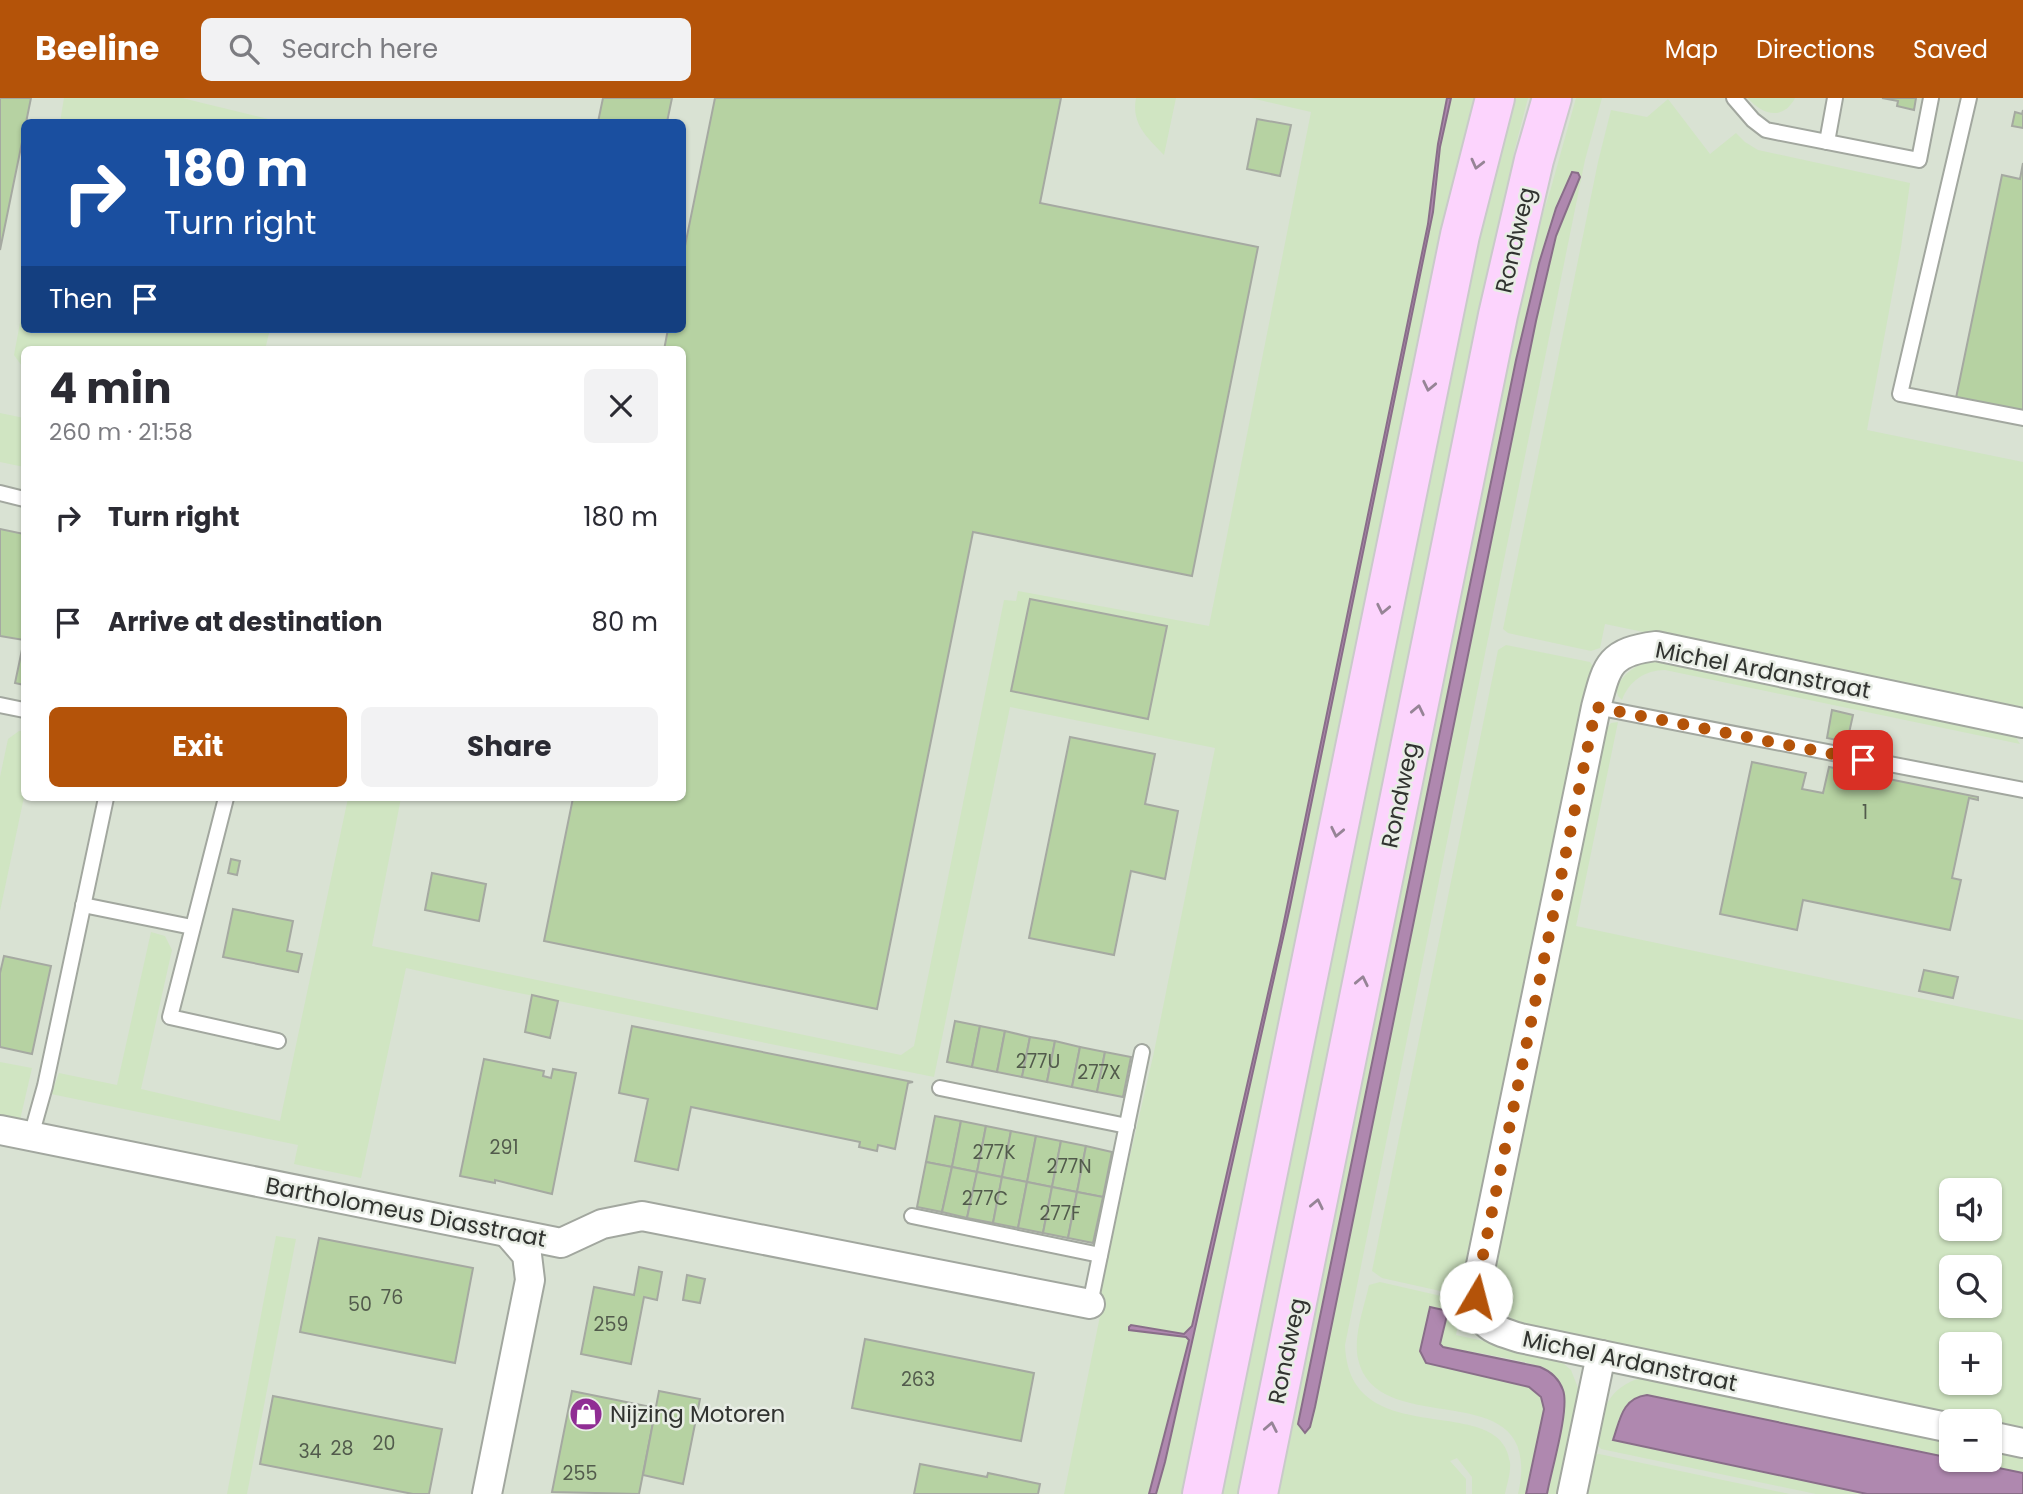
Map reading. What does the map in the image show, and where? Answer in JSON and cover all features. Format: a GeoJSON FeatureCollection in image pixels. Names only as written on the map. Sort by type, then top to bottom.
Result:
{"type":"FeatureCollection","features":[{"type":"Feature","properties":{"kind":"main road"},"geometry":{"type":"LineString","coordinates":[[1202,1494],[1460,235],[1495,98]]}},
{"type":"Feature","properties":{"kind":"main road","name":"Rondweg"},"geometry":{"type":"LineString","coordinates":[[1258,1494],[1498,315],[1534,160],[1552,98]]}},
{"type":"Feature","properties":{"kind":"street","name":"Michel Ardanstraat"},"geometry":{"type":"LineString","coordinates":[[1939,1425],[1520,1338],[1485,1323],[1478,1311],[1476,1289],[1596,707],[1603,680],[1616,657],[1631,649],[1656,646],[2023,723]]}},
{"type":"Feature","properties":{"kind":"street","name":"Bartholomeus Diasstraat"},"geometry":{"type":"LineString","coordinates":[[0,1130],[561,1242],[602,1224],[642,1216],[1090,1304]]}},
{"type":"Feature","properties":{"kind":"street"},"geometry":{"type":"LineString","coordinates":[[487,1494],[530,1280],[527,1255],[508,1233]]}},
{"type":"Feature","properties":{"kind":"street"},"geometry":{"type":"LineString","coordinates":[[1572,1494],[1601,1355]]}},
{"type":"Feature","properties":{"kind":"street"},"geometry":{"type":"LineString","coordinates":[[2002,1439],[2023,1443]]}},
{"type":"Feature","properties":{"kind":"lane"},"geometry":{"type":"LineString","coordinates":[[1734,98],[1753,120],[1766,130],[1919,160],[1931,98]]}},
{"type":"Feature","properties":{"kind":"lane"},"geometry":{"type":"LineString","coordinates":[[1827,142],[1835,98]]}},
{"type":"Feature","properties":{"kind":"lane"},"geometry":{"type":"LineString","coordinates":[[1969,98],[1900,394],[2023,418]]}},
{"type":"Feature","properties":{"kind":"lane"},"geometry":{"type":"LineString","coordinates":[[0,493],[21,498]]}},
{"type":"Feature","properties":{"kind":"lane"},"geometry":{"type":"LineString","coordinates":[[0,705],[21,709]]}},
{"type":"Feature","properties":{"kind":"lane"},"geometry":{"type":"LineString","coordinates":[[1596,707],[2023,790]]}},
{"type":"Feature","properties":{"kind":"lane"},"geometry":{"type":"LineString","coordinates":[[31,1136],[45,1086],[105,801]]}},
{"type":"Feature","properties":{"kind":"lane"},"geometry":{"type":"LineString","coordinates":[[225,801],[170,1017],[278,1041]]}},
{"type":"Feature","properties":{"kind":"lane"},"geometry":{"type":"LineString","coordinates":[[83,905],[192,928]]}},
{"type":"Feature","properties":{"kind":"lane","name":"Bartholomeus Diasstraat"},"geometry":{"type":"LineString","coordinates":[[1090,1304],[1142,1052]]}},
{"type":"Feature","properties":{"kind":"lane"},"geometry":{"type":"LineString","coordinates":[[940,1088],[1127,1126]]}},
{"type":"Feature","properties":{"kind":"lane"},"geometry":{"type":"LineString","coordinates":[[912,1216],[1100,1255]]}},
{"type":"Feature","properties":{"kind":"shaded area"},"geometry":{"type":"Polygon","coordinates":[[[0,98],[2023,98],[2023,1494],[0,1494],[0,98]]]}},
{"type":"Feature","properties":{"kind":"shaded area"},"geometry":{"type":"Polygon","coordinates":[[[1447,98],[1451,98],[1440,147],[1433,212],[1290,907],[1165,1462],[1156,1494],[1149,1494],[1189,1340],[1186,1337],[1129,1330],[1129,1327],[1131,1325],[1184,1334],[1192,1326],[1280,941],[1428,224],[1447,98]]]}},
{"type":"Feature","properties":{"kind":"shaded area"},"geometry":{"type":"Polygon","coordinates":[[[1572,172],[1578,173],[1580,177],[1556,236],[1536,321],[1315,1407],[1310,1427],[1305,1433],[1298,1424],[1516,360],[1539,263],[1556,208],[1572,172]]]}},
{"type":"Feature","properties":{"kind":"shaded area"},"geometry":{"type":"Polygon","coordinates":[[[1430,1307],[1448,1311],[1440,1344],[1443,1347],[1540,1367],[1551,1373],[1559,1382],[1563,1390],[1564,1411],[1547,1494],[1526,1494],[1544,1409],[1541,1397],[1529,1387],[1426,1363],[1420,1351],[1430,1307]]]}},
{"type":"Feature","properties":{"kind":"shaded area"},"geometry":{"type":"Polygon","coordinates":[[[1647,1395],[1939,1456],[1939,1472],[2002,1472],[2002,1469],[2023,1473],[2023,1494],[1867,1494],[1613,1440],[1623,1411],[1632,1400],[1647,1395]]]}},
{"type":"Feature","properties":{"kind":"green space"},"geometry":{"type":"Polygon","coordinates":[[[64,98],[182,98],[269,119],[60,119],[64,98]]]}},
{"type":"Feature","properties":{"kind":"green space"},"geometry":{"type":"Polygon","coordinates":[[[1136,98],[1176,98],[1164,155],[1138,123],[1136,98]]]}},
{"type":"Feature","properties":{"kind":"green space"},"geometry":{"type":"Polygon","coordinates":[[[1251,98],[1447,98],[1428,224],[1280,941],[1192,1326],[1185,1334],[1131,1325],[1130,1330],[1186,1337],[1189,1340],[1149,1494],[1064,1494],[1100,1316],[1093,1316],[1154,1052],[1215,748],[1010,707],[934,1077],[406,968],[361,1178],[294,1164],[298,1145],[51,1094],[59,1073],[117,1085],[151,932],[165,936],[172,950],[141,1089],[280,1121],[347,801],[400,801],[372,946],[901,1055],[914,1046],[1004,600],[1016,601],[1018,591],[1209,626],[1311,112],[1251,98]]]}},
{"type":"Feature","properties":{"kind":"green space"},"geometry":{"type":"Polygon","coordinates":[[[1451,98],[1482,98],[1189,1494],[1156,1494],[1198,1322],[1290,907],[1430,228],[1440,147],[1451,98]]]}},
{"type":"Feature","properties":{"kind":"green space"},"geometry":{"type":"Polygon","coordinates":[[[1508,98],[1528,98],[1514,152],[1504,225],[1244,1494],[1216,1494],[1508,98]]]}},
{"type":"Feature","properties":{"kind":"green space"},"geometry":{"type":"Polygon","coordinates":[[[1576,98],[1602,98],[1585,160],[1345,1345],[1353,1379],[1371,1400],[1397,1412],[1481,1429],[1500,1441],[1510,1462],[1509,1478],[1505,1494],[1472,1494],[1472,1477],[1457,1458],[1450,1461],[1466,1479],[1466,1494],[1271,1494],[1522,280],[1576,98]],[[1576,172],[1568,180],[1561,194],[1528,305],[1298,1424],[1310,1427],[1536,321],[1556,236],[1579,174],[1576,172]]]}},
{"type":"Feature","properties":{"kind":"green space"},"geometry":{"type":"Polygon","coordinates":[[[1748,98],[1795,98],[1785,110],[1772,113],[1766,112],[1748,98]]]}},
{"type":"Feature","properties":{"kind":"green space"},"geometry":{"type":"Polygon","coordinates":[[[1668,99],[1710,154],[1736,133],[1758,150],[1910,183],[1901,247],[1867,430],[2023,462],[2023,711],[1605,624],[1600,648],[1591,651],[1508,633],[1503,629],[1598,162],[1611,110],[1647,117],[1668,99]]]}},
{"type":"Feature","properties":{"kind":"green space"},"geometry":{"type":"Polygon","coordinates":[[[21,317],[21,333],[269,333],[266,346],[21,346],[21,365],[14,355],[21,317]]]}},
{"type":"Feature","properties":{"kind":"green space"},"geometry":{"type":"Polygon","coordinates":[[[0,413],[21,417],[21,466],[0,462],[0,413]]]}},
{"type":"Feature","properties":{"kind":"green space"},"geometry":{"type":"Polygon","coordinates":[[[1506,645],[1590,662],[1595,670],[1465,1294],[1454,1294],[1382,1278],[1372,1271],[1498,650],[1506,645]]]}},
{"type":"Feature","properties":{"kind":"green space"},"geometry":{"type":"Polygon","coordinates":[[[1659,659],[2014,734],[2020,744],[1665,670],[1644,674],[1633,682],[1622,700],[1618,696],[1616,688],[1629,672],[1639,665],[1659,659]]]}},
{"type":"Feature","properties":{"kind":"green space"},"geometry":{"type":"Polygon","coordinates":[[[1618,722],[1576,926],[2023,1020],[2023,1431],[2002,1427],[2002,1409],[1939,1409],[1939,1414],[1528,1328],[1513,1320],[1498,1303],[1490,1280],[1607,728],[1611,723],[1618,722]]]}},
{"type":"Feature","properties":{"kind":"green space"},"geometry":{"type":"Polygon","coordinates":[[[21,731],[21,801],[23,801],[0,911],[0,777],[8,739],[21,731]]]}},
{"type":"Feature","properties":{"kind":"green space"},"geometry":{"type":"Polygon","coordinates":[[[0,1062],[32,1068],[20,1120],[0,1115],[0,1062]]]}},
{"type":"Feature","properties":{"kind":"green space"},"geometry":{"type":"Polygon","coordinates":[[[276,1236],[296,1239],[247,1494],[227,1494],[276,1236]]]}},
{"type":"Feature","properties":{"kind":"green space"},"geometry":{"type":"Polygon","coordinates":[[[1380,1282],[1463,1301],[1456,1335],[1549,1355],[1571,1370],[1580,1393],[1562,1494],[1547,1494],[1565,1403],[1557,1380],[1539,1366],[1443,1347],[1440,1344],[1448,1311],[1430,1307],[1420,1351],[1422,1358],[1529,1387],[1541,1397],[1544,1409],[1526,1494],[1518,1494],[1520,1455],[1508,1431],[1485,1418],[1395,1399],[1372,1384],[1358,1359],[1357,1341],[1369,1285],[1380,1282]]]}},
{"type":"Feature","properties":{"kind":"green space"},"geometry":{"type":"Polygon","coordinates":[[[1643,1377],[1939,1437],[1939,1456],[1647,1395],[1613,1440],[1867,1494],[1816,1494],[1601,1449],[1596,1443],[1608,1401],[1621,1387],[1643,1377]]]}},
{"type":"Feature","properties":{"kind":"green space"},"geometry":{"type":"Polygon","coordinates":[[[2002,1450],[2023,1454],[2023,1473],[2002,1469],[2002,1450]]]}},
{"type":"Feature","properties":{"kind":"green space"},"geometry":{"type":"Polygon","coordinates":[[[1594,1455],[1790,1494],[1586,1494],[1594,1455]]]}},
{"type":"Feature","properties":{"kind":"building"},"geometry":{"type":"Polygon","coordinates":[[[0,98],[31,98],[27,119],[21,119],[21,147],[0,250],[0,98]]]}},
{"type":"Feature","properties":{"kind":"building"},"geometry":{"type":"Polygon","coordinates":[[[603,98],[672,98],[668,119],[599,119],[603,98]]]}},
{"type":"Feature","properties":{"kind":"building"},"geometry":{"type":"Polygon","coordinates":[[[715,98],[1061,98],[1040,203],[1258,247],[1192,576],[973,532],[877,1009],[544,941],[572,801],[686,801],[686,346],[665,346],[667,333],[686,333],[686,241],[715,98]]]}},
{"type":"Feature","properties":{"kind":"building"},"geometry":{"type":"Polygon","coordinates":[[[1882,98],[1916,98],[1914,110],[1897,106],[1898,101],[1882,98]]]}},
{"type":"Feature","properties":{"kind":"building"},"geometry":{"type":"Polygon","coordinates":[[[2023,110],[2023,128],[2012,126],[2015,112],[2022,114],[2023,110]]]}},
{"type":"Feature","properties":{"kind":"building"},"geometry":{"type":"Polygon","coordinates":[[[1257,119],[1291,125],[1280,176],[1247,169],[1257,119]]]}},
{"type":"Feature","properties":{"kind":"building"},"geometry":{"type":"Polygon","coordinates":[[[2023,163],[2023,412],[1956,398],[2002,175],[2020,179],[2023,163]]]}},
{"type":"Feature","properties":{"kind":"building"},"geometry":{"type":"Polygon","coordinates":[[[0,529],[21,533],[21,640],[0,636],[0,529]]]}},
{"type":"Feature","properties":{"kind":"building"},"geometry":{"type":"Polygon","coordinates":[[[1030,599],[1167,626],[1148,719],[1011,691],[1030,599]]]}},
{"type":"Feature","properties":{"kind":"building"},"geometry":{"type":"Polygon","coordinates":[[[21,654],[21,684],[15,683],[21,654]]]}},
{"type":"Feature","properties":{"kind":"building"},"geometry":{"type":"Polygon","coordinates":[[[1832,710],[1853,715],[1847,742],[1827,738],[1832,710]]]}},
{"type":"Feature","properties":{"kind":"building"},"geometry":{"type":"Polygon","coordinates":[[[1070,737],[1155,754],[1145,804],[1178,811],[1165,879],[1131,871],[1114,955],[1029,938],[1070,737]]]}},
{"type":"Feature","properties":{"kind":"building"},"geometry":{"type":"Polygon","coordinates":[[[1752,762],[1806,773],[1802,789],[1823,793],[1829,767],[1978,797],[1978,800],[1969,798],[1952,878],[1961,880],[1950,930],[1803,900],[1797,930],[1720,914],[1752,762]]]}},
{"type":"Feature","properties":{"kind":"building"},"geometry":{"type":"Polygon","coordinates":[[[231,859],[240,861],[237,875],[228,873],[231,859]]]}},
{"type":"Feature","properties":{"kind":"building"},"geometry":{"type":"Polygon","coordinates":[[[432,873],[486,884],[479,921],[425,910],[432,873]]]}},
{"type":"Feature","properties":{"kind":"building"},"geometry":{"type":"Polygon","coordinates":[[[233,909],[293,921],[287,951],[302,954],[298,972],[223,957],[233,909]]]}},
{"type":"Feature","properties":{"kind":"building"},"geometry":{"type":"Polygon","coordinates":[[[4,956],[51,966],[32,1054],[0,1047],[0,973],[4,956]]]}},
{"type":"Feature","properties":{"kind":"building"},"geometry":{"type":"Polygon","coordinates":[[[1924,970],[1958,977],[1953,998],[1919,991],[1924,970]]]}},
{"type":"Feature","properties":{"kind":"building"},"geometry":{"type":"Polygon","coordinates":[[[532,995],[558,1001],[550,1038],[525,1032],[532,995]]]}},
{"type":"Feature","properties":{"kind":"building"},"geometry":{"type":"Polygon","coordinates":[[[955,1021],[980,1026],[972,1067],[947,1062],[955,1021]]]}},
{"type":"Feature","properties":{"kind":"building"},"geometry":{"type":"Polygon","coordinates":[[[632,1026],[913,1082],[908,1083],[895,1149],[878,1145],[877,1151],[859,1147],[860,1142],[691,1107],[678,1170],[635,1161],[648,1099],[619,1093],[632,1026]]]}},
{"type":"Feature","properties":{"kind":"building"},"geometry":{"type":"Polygon","coordinates":[[[980,1026],[1005,1031],[997,1072],[972,1067],[980,1026]]]}},
{"type":"Feature","properties":{"kind":"building"},"geometry":{"type":"Polygon","coordinates":[[[1005,1031],[1030,1037],[1022,1077],[997,1072],[1005,1031]]]}},
{"type":"Feature","properties":{"kind":"building"},"geometry":{"type":"Polygon","coordinates":[[[1030,1037],[1055,1041],[1047,1082],[1022,1077],[1030,1037]]]}},
{"type":"Feature","properties":{"kind":"building"},"geometry":{"type":"Polygon","coordinates":[[[1055,1041],[1080,1047],[1072,1087],[1047,1082],[1055,1041]]]}},
{"type":"Feature","properties":{"kind":"building"},"geometry":{"type":"Polygon","coordinates":[[[1080,1047],[1105,1052],[1097,1092],[1072,1087],[1080,1047]]]}},
{"type":"Feature","properties":{"kind":"building"},"geometry":{"type":"Polygon","coordinates":[[[1105,1052],[1131,1057],[1123,1097],[1097,1092],[1105,1052]]]}},
{"type":"Feature","properties":{"kind":"building"},"geometry":{"type":"Polygon","coordinates":[[[484,1059],[544,1071],[543,1076],[551,1078],[553,1069],[576,1073],[552,1194],[495,1180],[495,1183],[460,1176],[484,1059]]]}},
{"type":"Feature","properties":{"kind":"building"},"geometry":{"type":"Polygon","coordinates":[[[935,1116],[961,1121],[952,1167],[926,1162],[935,1116]]]}},
{"type":"Feature","properties":{"kind":"building"},"geometry":{"type":"Polygon","coordinates":[[[961,1121],[986,1126],[977,1172],[952,1167],[961,1121]]]}},
{"type":"Feature","properties":{"kind":"building"},"geometry":{"type":"Polygon","coordinates":[[[986,1126],[1011,1131],[1002,1177],[977,1172],[986,1126]]]}},
{"type":"Feature","properties":{"kind":"building"},"geometry":{"type":"Polygon","coordinates":[[[1011,1131],[1036,1136],[1027,1182],[1002,1177],[1011,1131]]]}},
{"type":"Feature","properties":{"kind":"building"},"geometry":{"type":"Polygon","coordinates":[[[1036,1136],[1061,1141],[1052,1187],[1027,1182],[1036,1136]]]}},
{"type":"Feature","properties":{"kind":"building"},"geometry":{"type":"Polygon","coordinates":[[[1061,1141],[1086,1146],[1077,1192],[1052,1187],[1061,1141]]]}},
{"type":"Feature","properties":{"kind":"building"},"geometry":{"type":"Polygon","coordinates":[[[1086,1146],[1112,1152],[1103,1197],[1077,1192],[1086,1146]]]}},
{"type":"Feature","properties":{"kind":"building"},"geometry":{"type":"Polygon","coordinates":[[[926,1162],[952,1167],[942,1212],[917,1207],[926,1162]]]}},
{"type":"Feature","properties":{"kind":"building"},"geometry":{"type":"Polygon","coordinates":[[[952,1167],[977,1172],[967,1218],[942,1212],[952,1167]]]}},
{"type":"Feature","properties":{"kind":"building"},"geometry":{"type":"Polygon","coordinates":[[[977,1172],[1002,1177],[993,1223],[967,1218],[977,1172]]]}},
{"type":"Feature","properties":{"kind":"building"},"geometry":{"type":"Polygon","coordinates":[[[1002,1177],[1027,1182],[1018,1228],[993,1223],[1002,1177]]]}},
{"type":"Feature","properties":{"kind":"building"},"geometry":{"type":"Polygon","coordinates":[[[1027,1182],[1052,1187],[1043,1233],[1018,1228],[1027,1182]]]}},
{"type":"Feature","properties":{"kind":"building"},"geometry":{"type":"Polygon","coordinates":[[[1052,1187],[1077,1192],[1068,1238],[1043,1233],[1052,1187]]]}},
{"type":"Feature","properties":{"kind":"building"},"geometry":{"type":"Polygon","coordinates":[[[1077,1192],[1103,1197],[1093,1243],[1068,1238],[1077,1192]]]}},
{"type":"Feature","properties":{"kind":"building"},"geometry":{"type":"Polygon","coordinates":[[[319,1238],[473,1268],[455,1363],[300,1332],[319,1238]]]}},
{"type":"Feature","properties":{"kind":"building"},"geometry":{"type":"Polygon","coordinates":[[[639,1267],[662,1272],[657,1300],[644,1297],[631,1364],[581,1354],[594,1287],[634,1295],[639,1267]]]}},
{"type":"Feature","properties":{"kind":"building"},"geometry":{"type":"Polygon","coordinates":[[[687,1275],[705,1279],[700,1303],[683,1300],[687,1275]]]}},
{"type":"Feature","properties":{"kind":"building"},"geometry":{"type":"Polygon","coordinates":[[[865,1339],[1034,1373],[1021,1441],[852,1408],[865,1339]]]}},
{"type":"Feature","properties":{"kind":"building"},"geometry":{"type":"Polygon","coordinates":[[[572,1391],[656,1408],[639,1494],[552,1492],[572,1391]]]}},
{"type":"Feature","properties":{"kind":"building"},"geometry":{"type":"Polygon","coordinates":[[[659,1391],[700,1399],[683,1484],[643,1475],[659,1391]]]}},
{"type":"Feature","properties":{"kind":"building"},"geometry":{"type":"Polygon","coordinates":[[[273,1396],[442,1429],[429,1494],[413,1494],[260,1464],[273,1396]]]}},
{"type":"Feature","properties":{"kind":"building"},"geometry":{"type":"Polygon","coordinates":[[[920,1464],[987,1477],[988,1473],[1040,1484],[1038,1494],[914,1494],[920,1464]]]}},
{"type":"Feature","properties":{"kind":"place","name":"Nijzing Motoren"},"geometry":{"type":"Point","coordinates":[586,1414]}},
{"type":"Feature","properties":{"kind":"route"},"geometry":{"type":"LineString","coordinates":[[1476,1297],[1596,707],[1863,760]]}}]}
